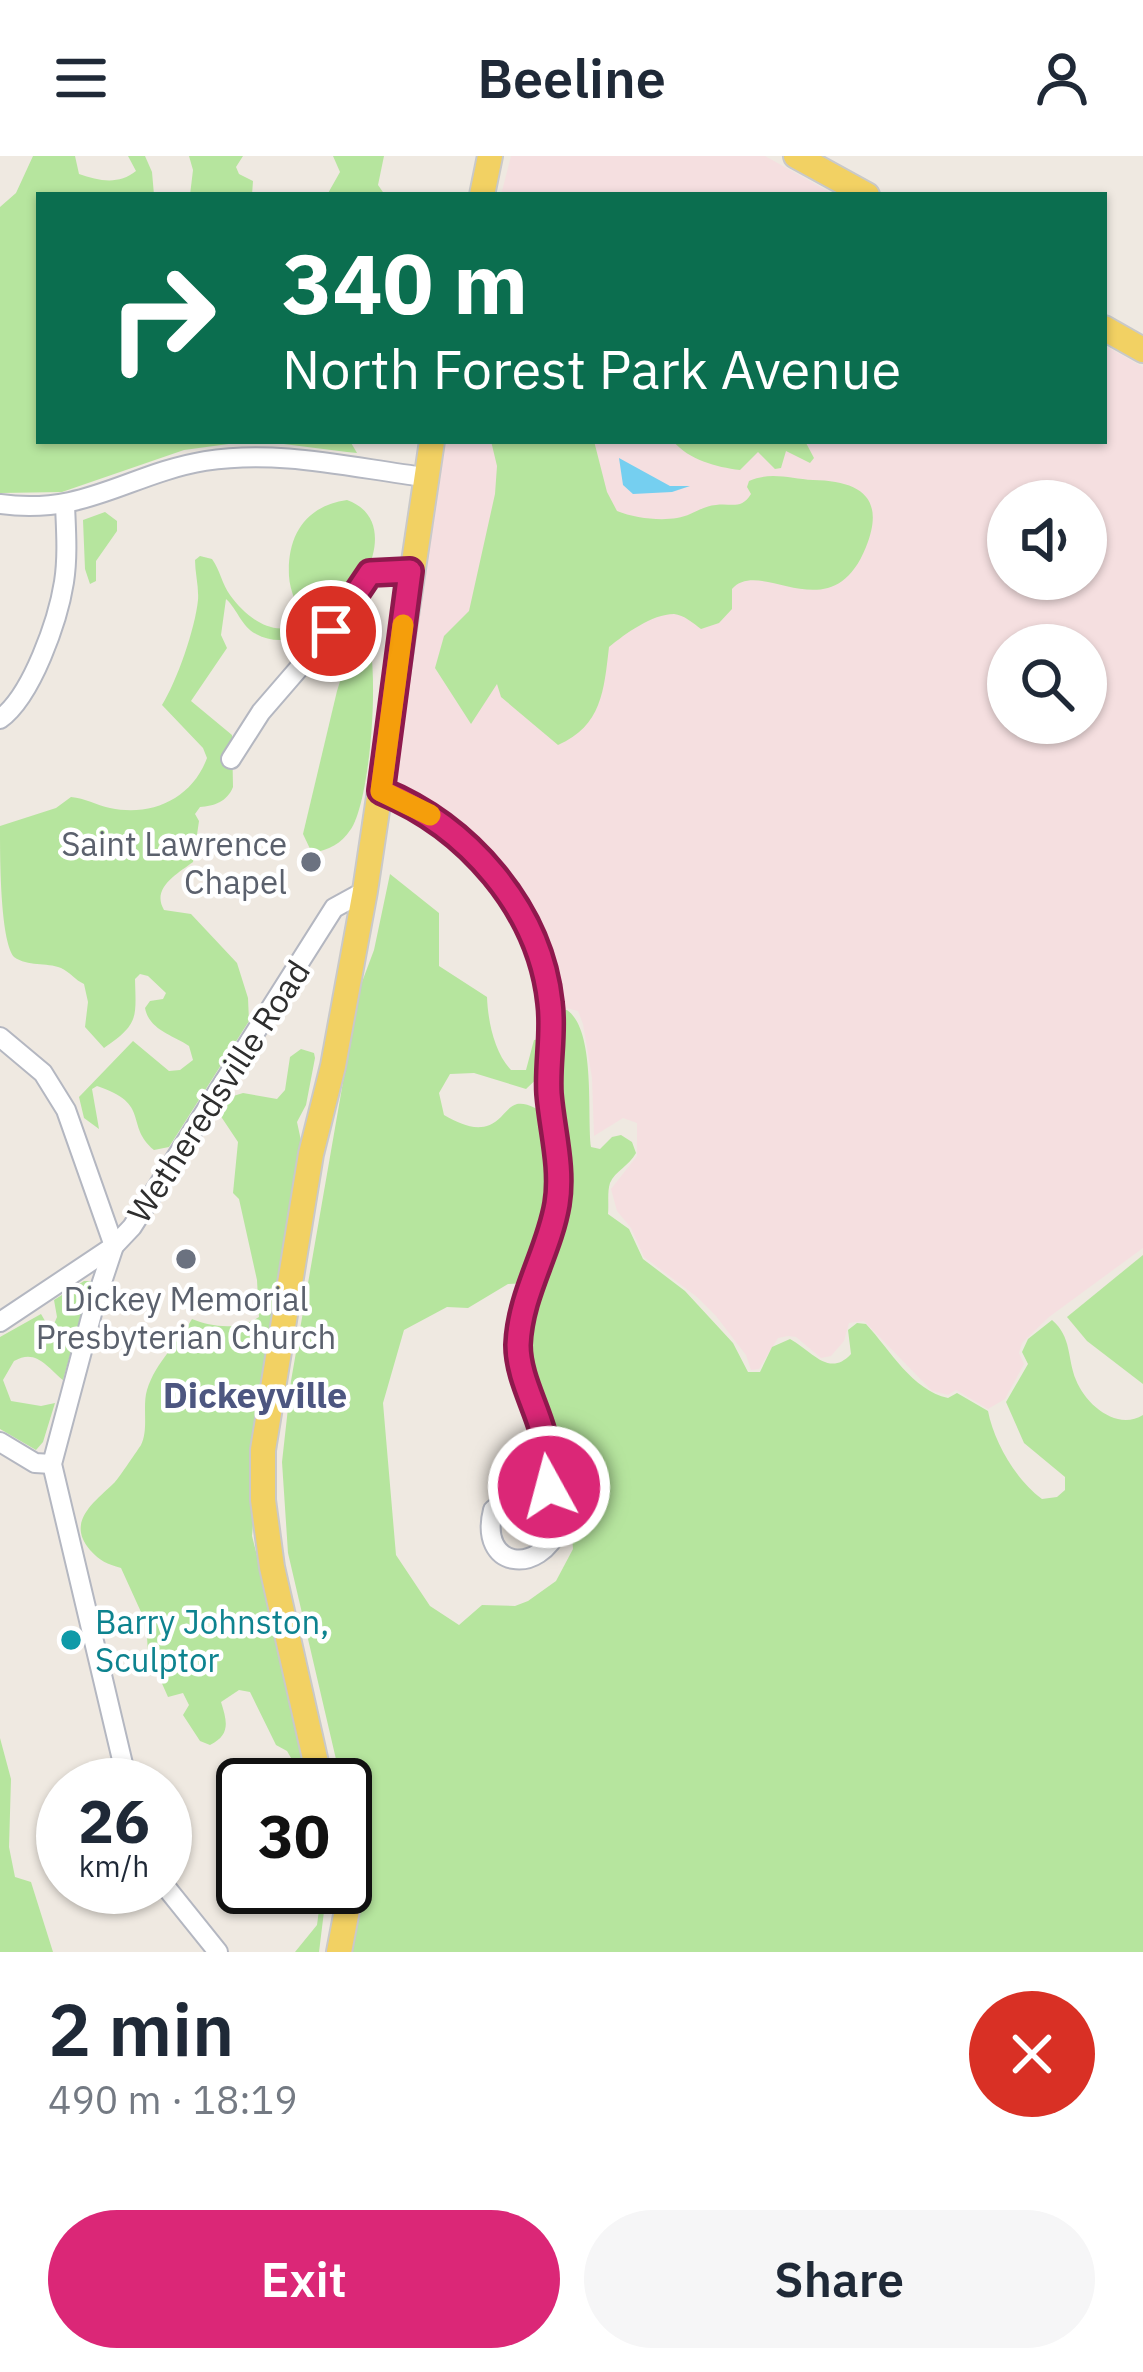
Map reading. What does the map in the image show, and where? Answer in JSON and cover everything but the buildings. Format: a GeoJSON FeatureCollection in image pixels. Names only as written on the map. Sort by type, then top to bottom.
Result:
{"type":"FeatureCollection","features":[{"type":"Feature","properties":{"kind":"main road"},"geometry":{"type":"LineString","coordinates":[[483,192],[490,156]]}},
{"type":"Feature","properties":{"kind":"main road"},"geometry":{"type":"LineString","coordinates":[[796,156],[862,192]]}},
{"type":"Feature","properties":{"kind":"main road"},"geometry":{"type":"LineString","coordinates":[[1107,330],[1143,350]]}},
{"type":"Feature","properties":{"kind":"main road"},"geometry":{"type":"LineString","coordinates":[[315,1758],[272,1567],[262,1480],[279,1339],[311,1154],[333,1066],[365,891],[431,444]]}},
{"type":"Feature","properties":{"kind":"main road"},"geometry":{"type":"LineString","coordinates":[[330,1758],[283,1552],[276,1458],[324,1164],[333,1066]]}},
{"type":"Feature","properties":{"kind":"main road"},"geometry":{"type":"LineString","coordinates":[[328,1952],[332,1914]]}},
{"type":"Feature","properties":{"kind":"main road"},"geometry":{"type":"LineString","coordinates":[[339,1952],[346,1914]]}},
{"type":"Feature","properties":{"kind":"street"},"geometry":{"type":"LineString","coordinates":[[0,504],[65,505],[173,468],[239,457],[288,458],[425,477]]}},
{"type":"Feature","properties":{"kind":"street"},"geometry":{"type":"LineString","coordinates":[[0,718],[29,683],[57,610],[66,564],[65,505]]}},
{"type":"Feature","properties":{"kind":"street"},"geometry":{"type":"LineString","coordinates":[[231,759],[269,702],[321,643],[370,573],[410,571]]}},
{"type":"Feature","properties":{"kind":"street"},"geometry":{"type":"LineString","coordinates":[[381,791],[433,817],[494,874],[524,920],[544,972],[550,1004],[549,1090],[559,1189],[554,1219],[525,1302],[518,1345],[521,1370],[546,1444],[549,1487],[559,1527],[547,1551],[520,1559],[498,1554],[492,1541],[493,1510],[506,1499],[549,1487]]}},
{"type":"Feature","properties":{"kind":"street","name":"Wetheredsville Road"},"geometry":{"type":"LineString","coordinates":[[0,1322],[114,1246],[132,1227],[334,908],[365,891]]}},
{"type":"Feature","properties":{"kind":"street"},"geometry":{"type":"LineString","coordinates":[[0,1037],[43,1073],[66,1110],[114,1246],[52,1464],[122,1758]]}},
{"type":"Feature","properties":{"kind":"street"},"geometry":{"type":"LineString","coordinates":[[0,1442],[35,1463],[52,1464]]}},
{"type":"Feature","properties":{"kind":"street"},"geometry":{"type":"LineString","coordinates":[[187,1914],[218,1952]]}},
{"type":"Feature","properties":{"kind":"shaded area"},"geometry":{"type":"Polygon","coordinates":[[[511,156],[765,156],[830,192],[502,192],[511,156]]]}},
{"type":"Feature","properties":{"kind":"shaded area"},"geometry":{"type":"Polygon","coordinates":[[[1107,347],[1143,367],[1143,1248],[1049,1317],[1022,1343],[1019,1353],[1024,1364],[1005,1399],[988,1409],[956,1390],[948,1395],[932,1391],[864,1321],[849,1323],[844,1341],[831,1356],[821,1358],[796,1337],[788,1336],[778,1338],[759,1369],[751,1370],[746,1355],[716,1316],[644,1257],[617,1211],[611,1189],[637,1156],[637,1123],[623,1118],[594,1136],[592,1078],[583,1024],[578,1011],[555,1005],[492,862],[439,810],[394,787],[420,573],[442,444],[1107,444],[1107,347]]]}},
{"type":"Feature","properties":{"kind":"green space"},"geometry":{"type":"Polygon","coordinates":[[[33,156],[75,156],[79,174],[109,180],[136,171],[128,156],[145,156],[152,172],[154,192],[36,192],[36,444],[229,444],[184,450],[62,492],[0,493],[0,207],[16,193],[33,156]]]}},
{"type":"Feature","properties":{"kind":"green space"},"geometry":{"type":"Polygon","coordinates":[[[189,156],[243,156],[236,167],[253,181],[252,192],[190,192],[189,156]]]}},
{"type":"Feature","properties":{"kind":"green space"},"geometry":{"type":"Polygon","coordinates":[[[333,156],[384,156],[378,185],[383,192],[329,192],[340,172],[333,156]]]}},
{"type":"Feature","properties":{"kind":"green space"},"geometry":{"type":"Polygon","coordinates":[[[284,444],[352,444],[357,453],[284,444]]]}},
{"type":"Feature","properties":{"kind":"green space"},"geometry":{"type":"Polygon","coordinates":[[[492,444],[595,444],[617,511],[655,519],[740,504],[751,494],[749,481],[765,476],[830,481],[865,495],[873,516],[871,530],[851,572],[834,586],[816,590],[745,581],[732,589],[732,609],[719,623],[701,629],[674,614],[631,631],[609,647],[602,692],[592,717],[558,745],[501,697],[497,684],[471,724],[435,668],[444,636],[469,611],[497,466],[492,444]]]}},
{"type":"Feature","properties":{"kind":"green space"},"geometry":{"type":"Polygon","coordinates":[[[676,444],[807,444],[814,458],[810,463],[786,451],[781,468],[775,469],[758,452],[740,470],[703,462],[676,444]]]}},
{"type":"Feature","properties":{"kind":"green space"},"geometry":{"type":"Polygon","coordinates":[[[347,500],[368,515],[375,538],[370,564],[356,591],[309,633],[282,640],[251,631],[226,599],[221,635],[227,648],[191,701],[232,735],[233,787],[224,800],[200,807],[195,814],[199,821],[193,862],[163,888],[161,902],[164,910],[191,914],[237,963],[248,998],[249,1021],[169,1147],[154,1150],[125,1100],[97,1086],[92,1089],[99,1129],[84,1118],[79,1097],[133,1041],[169,1071],[180,1070],[193,1060],[189,1046],[156,1027],[147,1015],[150,1001],[163,999],[166,993],[140,974],[135,979],[133,1019],[104,1048],[85,1027],[84,984],[61,968],[19,960],[9,948],[0,826],[56,808],[71,797],[140,810],[181,794],[207,758],[162,705],[193,625],[198,595],[195,560],[200,556],[212,559],[230,595],[260,623],[288,628],[297,624],[289,576],[295,536],[320,509],[347,500]]]}},
{"type":"Feature","properties":{"kind":"green space"},"geometry":{"type":"Polygon","coordinates":[[[105,512],[117,521],[117,531],[96,561],[96,581],[90,584],[83,520],[105,512]]]}},
{"type":"Feature","properties":{"kind":"green space"},"geometry":{"type":"Polygon","coordinates":[[[361,615],[368,631],[373,687],[365,786],[351,829],[334,846],[312,853],[303,834],[337,691],[361,615]]]}},
{"type":"Feature","properties":{"kind":"green space"},"geometry":{"type":"Polygon","coordinates":[[[390,874],[439,913],[439,966],[487,997],[493,1036],[511,1070],[526,1070],[534,1040],[547,1038],[545,1071],[526,1089],[474,1073],[450,1074],[439,1093],[444,1115],[473,1127],[494,1123],[517,1104],[547,1114],[553,1182],[548,1218],[528,1283],[508,1284],[468,1308],[447,1307],[404,1330],[383,1403],[396,1555],[430,1606],[459,1625],[482,1605],[515,1606],[528,1601],[556,1581],[573,1549],[568,1484],[523,1343],[534,1281],[561,1200],[552,1096],[554,1011],[567,1010],[576,1020],[586,1053],[591,1147],[600,1149],[621,1135],[632,1142],[636,1153],[610,1183],[608,1214],[629,1229],[643,1259],[685,1291],[733,1343],[748,1372],[760,1372],[772,1347],[790,1339],[820,1360],[843,1361],[851,1354],[848,1330],[857,1323],[866,1324],[924,1387],[948,1398],[957,1393],[988,1411],[1008,1459],[1042,1499],[1057,1497],[1065,1490],[1065,1477],[1024,1443],[1006,1402],[1028,1364],[1022,1352],[1028,1339],[1052,1320],[1063,1333],[1076,1380],[1087,1398],[1113,1418],[1143,1415],[1143,1952],[349,1952],[354,1914],[372,1914],[372,1758],[336,1758],[288,1553],[282,1462],[291,1381],[359,990],[374,950],[390,874]]]}},
{"type":"Feature","properties":{"kind":"green space"},"geometry":{"type":"Polygon","coordinates":[[[301,1049],[314,1053],[315,1058],[306,1105],[297,1122],[303,1150],[269,1338],[252,1536],[308,1758],[291,1758],[276,1745],[250,1692],[239,1690],[221,1702],[224,1732],[210,1745],[200,1741],[183,1715],[189,1705],[183,1693],[168,1697],[148,1652],[146,1623],[121,1568],[94,1554],[81,1530],[86,1512],[141,1445],[151,1380],[192,1319],[226,1326],[259,1317],[257,1280],[239,1199],[233,1193],[238,1142],[218,1112],[224,1099],[243,1093],[277,1099],[285,1090],[290,1057],[301,1049]]]}},
{"type":"Feature","properties":{"kind":"green space"},"geometry":{"type":"Polygon","coordinates":[[[1143,1255],[1143,1384],[1087,1341],[1067,1317],[1143,1255]]]}},
{"type":"Feature","properties":{"kind":"green space"},"geometry":{"type":"Polygon","coordinates":[[[91,1281],[63,1380],[29,1357],[14,1361],[3,1380],[11,1401],[41,1406],[55,1403],[36,1450],[0,1429],[0,1337],[41,1314],[48,1326],[54,1324],[54,1300],[91,1281]]]}},
{"type":"Feature","properties":{"kind":"green space"},"geometry":{"type":"Polygon","coordinates":[[[0,1738],[11,1779],[9,1847],[15,1877],[31,1882],[36,1914],[41,1914],[53,1952],[0,1952],[0,1738]]]}},
{"type":"Feature","properties":{"kind":"green space"},"geometry":{"type":"Polygon","coordinates":[[[318,1914],[324,1914],[319,1952],[295,1952],[317,1925],[318,1914]]]}},
{"type":"Feature","properties":{"kind":"water"},"geometry":{"type":"Polygon","coordinates":[[[619,458],[670,486],[690,486],[633,494],[623,485],[619,458]]]}},
{"type":"Feature","properties":{"kind":"slow traffic"},"geometry":{"type":"LineString","coordinates":[[403,625],[381,791],[430,815]]}},
{"type":"Feature","properties":{"kind":"place","name":"Saint Lawrence Chapel"},"geometry":{"type":"Point","coordinates":[311,862]}},
{"type":"Feature","properties":{"kind":"place","name":"Dickey Memorial Presbyterian Church"},"geometry":{"type":"Point","coordinates":[186,1259]}},
{"type":"Feature","properties":{"kind":"place","name":"Barry Johnston, Sculptor"},"geometry":{"type":"Point","coordinates":[71,1640]}},
{"type":"Feature","properties":{"kind":"district","name":"Dickeyville"},"geometry":{"type":"Point","coordinates":[255,1394]}},
{"type":"Feature","properties":{"kind":"route"},"geometry":{"type":"LineString","coordinates":[[331,631],[370,573],[410,571],[381,791],[433,817],[494,874],[524,920],[544,972],[550,1004],[549,1090],[559,1189],[554,1219],[525,1302],[518,1345],[521,1370],[546,1444],[549,1487]]}}]}
